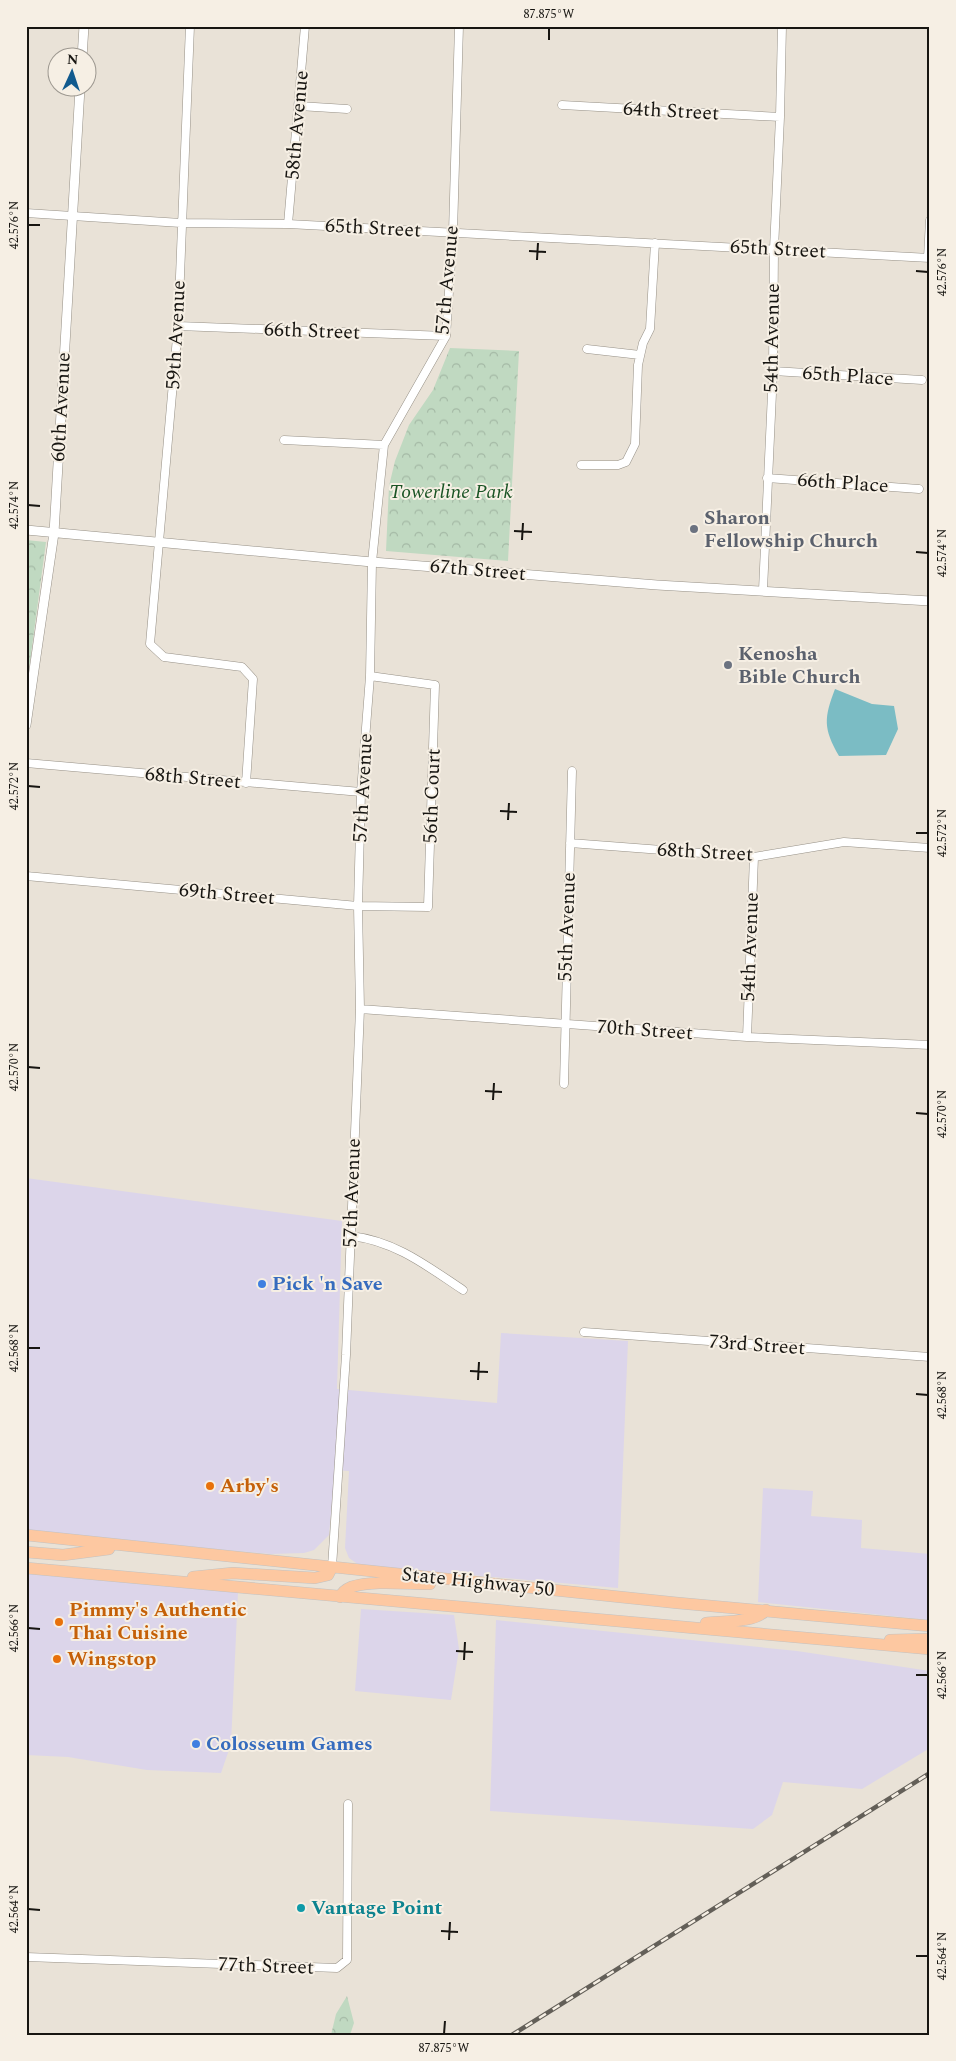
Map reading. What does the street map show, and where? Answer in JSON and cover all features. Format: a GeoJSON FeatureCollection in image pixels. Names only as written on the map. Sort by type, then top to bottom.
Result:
{"type":"FeatureCollection","features":[{"type":"Feature","properties":{"kind":"main road","name":"State Highway 50"},"geometry":{"type":"LineString","coordinates":[[26,1535],[490,1584],[930,1626]]}},
{"type":"Feature","properties":{"kind":"main road"},"geometry":{"type":"LineString","coordinates":[[26,1552],[62,1555],[128,1546]]}},
{"type":"Feature","properties":{"kind":"main road"},"geometry":{"type":"LineString","coordinates":[[166,1580],[233,1573],[315,1578],[328,1575],[332,1567]]}},
{"type":"Feature","properties":{"kind":"main road","name":"State Highway 50"},"geometry":{"type":"LineString","coordinates":[[26,1568],[930,1649]]}},
{"type":"Feature","properties":{"kind":"main road"},"geometry":{"type":"LineString","coordinates":[[340,1597],[342,1592],[350,1587],[369,1584],[490,1584]]}},
{"type":"Feature","properties":{"kind":"main road"},"geometry":{"type":"LineString","coordinates":[[682,1626],[753,1619],[762,1616],[766,1610]]}},
{"type":"Feature","properties":{"kind":"main road"},"geometry":{"type":"LineString","coordinates":[[866,1643],[909,1638],[930,1638]]}},
{"type":"Feature","properties":{"kind":"street"},"geometry":{"type":"LineString","coordinates":[[83,48],[84,26]]}},
{"type":"Feature","properties":{"kind":"street","name":"59th Avenue"},"geometry":{"type":"LineString","coordinates":[[190,26],[178,326],[150,644],[164,657],[242,667],[253,679],[246,783]]}},
{"type":"Feature","properties":{"kind":"street","name":"58th Avenue"},"geometry":{"type":"LineString","coordinates":[[288,224],[305,26]]}},
{"type":"Feature","properties":{"kind":"street","name":"57th Avenue"},"geometry":{"type":"LineString","coordinates":[[332,1567],[346,1355],[351,1236],[360,1009],[358,906],[361,792],[370,676],[372,562],[384,445],[446,336],[453,232],[459,26]]}},
{"type":"Feature","properties":{"kind":"street","name":"54th Avenue"},"geometry":{"type":"LineString","coordinates":[[763,590],[773,371],[774,249],[782,26]]}},
{"type":"Feature","properties":{"kind":"street","name":"60th Avenue"},"geometry":{"type":"LineString","coordinates":[[26,725],[54,532],[79,98]]}},
{"type":"Feature","properties":{"kind":"street","name":"64th Street"},"geometry":{"type":"LineString","coordinates":[[562,105],[780,117]]}},
{"type":"Feature","properties":{"kind":"street"},"geometry":{"type":"LineString","coordinates":[[298,106],[347,109]]}},
{"type":"Feature","properties":{"kind":"street","name":"65th Street"},"geometry":{"type":"LineString","coordinates":[[26,213],[181,223],[288,224],[453,232],[929,258]]}},
{"type":"Feature","properties":{"kind":"street"},"geometry":{"type":"LineString","coordinates":[[929,258],[930,220]]}},
{"type":"Feature","properties":{"kind":"street"},"geometry":{"type":"LineString","coordinates":[[581,465],[618,465],[626,462],[637,435],[640,355],[650,328],[652,315],[655,243]]}},
{"type":"Feature","properties":{"kind":"street","name":"66th Street"},"geometry":{"type":"LineString","coordinates":[[178,326],[446,336]]}},
{"type":"Feature","properties":{"kind":"street"},"geometry":{"type":"LineString","coordinates":[[587,348],[640,355]]}},
{"type":"Feature","properties":{"kind":"street","name":"65th Place"},"geometry":{"type":"LineString","coordinates":[[773,371],[922,380]]}},
{"type":"Feature","properties":{"kind":"street"},"geometry":{"type":"LineString","coordinates":[[284,440],[384,445]]}},
{"type":"Feature","properties":{"kind":"street","name":"66th Place"},"geometry":{"type":"LineString","coordinates":[[767,478],[919,489]]}},
{"type":"Feature","properties":{"kind":"street","name":"67th Street"},"geometry":{"type":"LineString","coordinates":[[26,530],[160,544],[657,585],[930,601]]}},
{"type":"Feature","properties":{"kind":"street","name":"56th Court"},"geometry":{"type":"LineString","coordinates":[[370,676],[435,685],[428,907]]}},
{"type":"Feature","properties":{"kind":"street","name":"68th Street"},"geometry":{"type":"LineString","coordinates":[[26,763],[361,792]]}},
{"type":"Feature","properties":{"kind":"street","name":"55th Avenue"},"geometry":{"type":"LineString","coordinates":[[564,1084],[564,1025],[572,771]]}},
{"type":"Feature","properties":{"kind":"street","name":"68th Street"},"geometry":{"type":"LineString","coordinates":[[570,843],[754,857],[844,842],[930,848]]}},
{"type":"Feature","properties":{"kind":"street","name":"54th Avenue"},"geometry":{"type":"LineString","coordinates":[[747,1036],[754,857]]}},
{"type":"Feature","properties":{"kind":"street","name":"69th Street"},"geometry":{"type":"LineString","coordinates":[[26,876],[358,906],[428,907]]}},
{"type":"Feature","properties":{"kind":"street","name":"70th Street"},"geometry":{"type":"LineString","coordinates":[[360,1009],[564,1025],[930,1045]]}},
{"type":"Feature","properties":{"kind":"street"},"geometry":{"type":"LineString","coordinates":[[351,1236],[377,1240],[396,1248],[464,1290]]}},
{"type":"Feature","properties":{"kind":"street","name":"73rd Street"},"geometry":{"type":"LineString","coordinates":[[584,1332],[930,1357]]}},
{"type":"Feature","properties":{"kind":"street","name":"77th Street"},"geometry":{"type":"LineString","coordinates":[[26,1957],[337,1968],[348,1960],[348,1804]]}},
{"type":"Feature","properties":{"kind":"shaded area"},"geometry":{"type":"Polygon","coordinates":[[[26,1178],[342,1221],[337,1389],[497,1403],[501,1333],[628,1341],[618,1588],[359,1565],[349,1558],[345,1548],[349,1471],[335,1470],[329,1535],[314,1550],[304,1553],[271,1554],[26,1532],[26,1178]]]}},
{"type":"Feature","properties":{"kind":"shaded area"},"geometry":{"type":"Polygon","coordinates":[[[763,1488],[813,1491],[811,1516],[862,1520],[861,1548],[930,1554],[930,1620],[758,1602],[763,1488]]]}},
{"type":"Feature","properties":{"kind":"shaded area"},"geometry":{"type":"Polygon","coordinates":[[[26,1573],[238,1592],[231,1744],[221,1773],[147,1770],[68,1757],[26,1755],[26,1573]]]}},
{"type":"Feature","properties":{"kind":"shaded area"},"geometry":{"type":"Polygon","coordinates":[[[361,1609],[454,1615],[459,1649],[451,1700],[355,1691],[361,1609]]]}},
{"type":"Feature","properties":{"kind":"shaded area"},"geometry":{"type":"Polygon","coordinates":[[[496,1620],[797,1651],[930,1671],[930,1748],[862,1789],[783,1782],[772,1815],[753,1829],[490,1811],[496,1620]]]}},
{"type":"Feature","properties":{"kind":"green space","name":"Towerline Park"},"geometry":{"type":"Polygon","coordinates":[[[450,348],[519,351],[508,561],[386,551],[389,486],[395,461],[409,425],[433,390],[450,348]]]}},
{"type":"Feature","properties":{"kind":"green space"},"geometry":{"type":"Polygon","coordinates":[[[26,540],[46,542],[26,692],[26,540]]]}},
{"type":"Feature","properties":{"kind":"green space"},"geometry":{"type":"Polygon","coordinates":[[[347,1996],[354,2023],[350,2035],[331,2035],[336,2014],[347,1996]]]}},
{"type":"Feature","properties":{"kind":"water"},"geometry":{"type":"Polygon","coordinates":[[[835,689],[872,704],[894,706],[898,729],[886,755],[839,756],[830,738],[827,723],[827,716],[835,689]]]}},
{"type":"Feature","properties":{"kind":"railway"},"geometry":{"type":"LineString","coordinates":[[512,2035],[930,1773]]}},
{"type":"Feature","properties":{"kind":"place","name":"Sharon Fellowship Church"},"geometry":{"type":"Point","coordinates":[694,529]}},
{"type":"Feature","properties":{"kind":"place","name":"Kenosha Bible Church"},"geometry":{"type":"Point","coordinates":[728,665]}},
{"type":"Feature","properties":{"kind":"place","name":"Pick 'n Save"},"geometry":{"type":"Point","coordinates":[262,1284]}},
{"type":"Feature","properties":{"kind":"place","name":"Arby's"},"geometry":{"type":"Point","coordinates":[210,1486]}},
{"type":"Feature","properties":{"kind":"place","name":"Pimmy's Authentic Thai Cuisine"},"geometry":{"type":"Point","coordinates":[59,1622]}},
{"type":"Feature","properties":{"kind":"place","name":"Wingstop"},"geometry":{"type":"Point","coordinates":[57,1659]}},
{"type":"Feature","properties":{"kind":"place","name":"Colosseum Games"},"geometry":{"type":"Point","coordinates":[196,1744]}},
{"type":"Feature","properties":{"kind":"place","name":"Vantage Point"},"geometry":{"type":"Point","coordinates":[301,1908]}}]}
